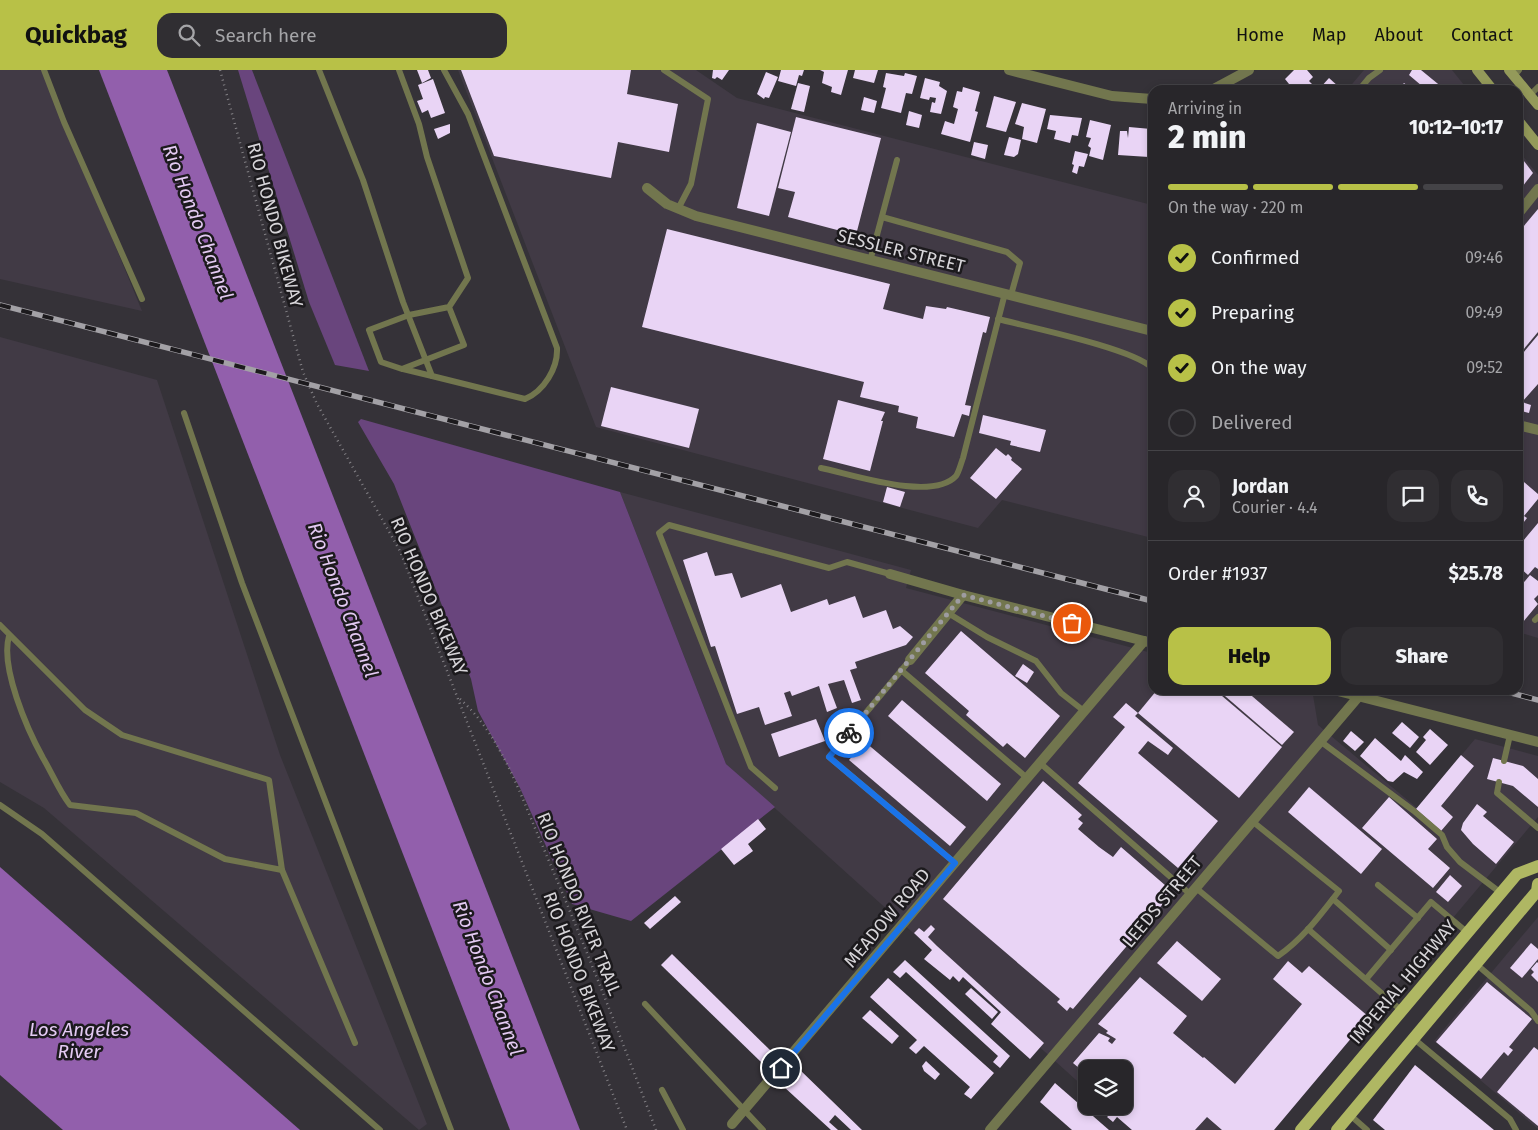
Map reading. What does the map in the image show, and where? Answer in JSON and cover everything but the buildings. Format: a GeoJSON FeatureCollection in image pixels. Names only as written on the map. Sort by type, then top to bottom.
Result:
{"type":"FeatureCollection","features":[{"type":"Feature","properties":{"kind":"main road"},"geometry":{"type":"LineString","coordinates":[[1477,70],[1490,85]]}},
{"type":"Feature","properties":{"kind":"main road"},"geometry":{"type":"LineString","coordinates":[[1514,72],[1538,105]]}},
{"type":"Feature","properties":{"kind":"main road"},"geometry":{"type":"LineString","coordinates":[[1523,126],[1538,145]]}},
{"type":"Feature","properties":{"kind":"main road","name":"IMPERIAL HIGHWAY"},"geometry":{"type":"LineString","coordinates":[[1301,1130],[1517,874],[1538,866]]}},
{"type":"Feature","properties":{"kind":"main road"},"geometry":{"type":"LineString","coordinates":[[1337,1130],[1412,1038],[1537,891],[1538,884]]}},
{"type":"Feature","properties":{"kind":"street"},"geometry":{"type":"LineString","coordinates":[[1009,70],[1112,96],[1148,99]]}},
{"type":"Feature","properties":{"kind":"street"},"geometry":{"type":"LineString","coordinates":[[1220,85],[1242,72]]}},
{"type":"Feature","properties":{"kind":"street","name":"SESSLER STREET"},"geometry":{"type":"LineString","coordinates":[[648,188],[657,197],[678,209],[870,261],[1148,330]]}},
{"type":"Feature","properties":{"kind":"street"},"geometry":{"type":"LineString","coordinates":[[1523,208],[1538,190]]}},
{"type":"Feature","properties":{"kind":"street"},"geometry":{"type":"LineString","coordinates":[[1523,426],[1538,430]]}},
{"type":"Feature","properties":{"kind":"street"},"geometry":{"type":"LineString","coordinates":[[890,574],[963,595],[1148,642]]}},
{"type":"Feature","properties":{"kind":"street"},"geometry":{"type":"LineString","coordinates":[[910,660],[963,595]]}},
{"type":"Feature","properties":{"kind":"street","name":"MEADOW ROAD"},"geometry":{"type":"LineString","coordinates":[[730,1127],[1084,711],[1148,642]]}},
{"type":"Feature","properties":{"kind":"street"},"geometry":{"type":"LineString","coordinates":[[1355,695],[1538,742]]}},
{"type":"Feature","properties":{"kind":"street","name":"LEEDS STREET"},"geometry":{"type":"LineString","coordinates":[[990,1130],[1359,696]]}},
{"type":"Feature","properties":{"kind":"lane"},"geometry":{"type":"LineString","coordinates":[[44,70],[64,122],[142,299]]}},
{"type":"Feature","properties":{"kind":"lane"},"geometry":{"type":"LineString","coordinates":[[320,70],[363,180],[408,315],[432,376]]}},
{"type":"Feature","properties":{"kind":"lane"},"geometry":{"type":"LineString","coordinates":[[399,70],[419,124],[427,157],[468,278],[449,307],[408,315],[369,330],[381,362],[402,369],[525,399],[537,392],[547,380],[554,365],[557,350],[468,114],[444,70]]}},
{"type":"Feature","properties":{"kind":"lane"},"geometry":{"type":"LineString","coordinates":[[664,70],[708,99],[691,184],[678,209]]}},
{"type":"Feature","properties":{"kind":"lane"},"geometry":{"type":"LineString","coordinates":[[1363,85],[1380,70]]}},
{"type":"Feature","properties":{"kind":"lane"},"geometry":{"type":"LineString","coordinates":[[1530,95],[1538,87]]}},
{"type":"Feature","properties":{"kind":"lane"},"geometry":{"type":"LineString","coordinates":[[870,261],[896,160]]}},
{"type":"Feature","properties":{"kind":"lane"},"geometry":{"type":"LineString","coordinates":[[820,468],[922,488],[940,485],[956,476],[963,458],[998,319],[1015,282],[1020,263],[1007,252],[882,217]]}},
{"type":"Feature","properties":{"kind":"lane"},"geometry":{"type":"LineString","coordinates":[[402,369],[464,345],[449,307]]}},
{"type":"Feature","properties":{"kind":"lane"},"geometry":{"type":"LineString","coordinates":[[998,319],[1126,354],[1148,363]]}},
{"type":"Feature","properties":{"kind":"lane"},"geometry":{"type":"LineString","coordinates":[[184,413],[242,582],[451,1130]]}},
{"type":"Feature","properties":{"kind":"lane"},"geometry":{"type":"LineString","coordinates":[[775,788],[751,767],[659,533],[669,525],[829,568],[847,562],[890,574]]}},
{"type":"Feature","properties":{"kind":"lane"},"geometry":{"type":"LineString","coordinates":[[948,613],[987,637],[1036,661],[1061,693],[1084,711]]}},
{"type":"Feature","properties":{"kind":"lane"},"geometry":{"type":"LineString","coordinates":[[0,625],[85,710],[122,735],[269,780],[282,870],[355,1043]]}},
{"type":"Feature","properties":{"kind":"lane"},"geometry":{"type":"LineString","coordinates":[[9,636],[1,649],[4,677],[13,705],[70,805],[136,813],[225,859],[282,870]]}},
{"type":"Feature","properties":{"kind":"lane"},"geometry":{"type":"LineString","coordinates":[[910,660],[829,757],[955,863]]}},
{"type":"Feature","properties":{"kind":"lane"},"geometry":{"type":"LineString","coordinates":[[901,670],[1027,778]]}},
{"type":"Feature","properties":{"kind":"lane"},"geometry":{"type":"LineString","coordinates":[[1504,761],[1510,735]]}},
{"type":"Feature","properties":{"kind":"lane"},"geometry":{"type":"LineString","coordinates":[[1320,741],[1414,811],[1442,835],[1447,847],[1460,862],[1501,892]]}},
{"type":"Feature","properties":{"kind":"lane"},"geometry":{"type":"LineString","coordinates":[[1040,763],[1193,891],[1278,956],[1291,948],[1340,891],[1252,821]]}},
{"type":"Feature","properties":{"kind":"lane"},"geometry":{"type":"LineString","coordinates":[[1499,782],[1497,793],[1538,828]]}},
{"type":"Feature","properties":{"kind":"lane"},"geometry":{"type":"LineString","coordinates":[[0,805],[42,834],[380,1130]]}},
{"type":"Feature","properties":{"kind":"lane"},"geometry":{"type":"LineString","coordinates":[[1378,884],[1418,918]]}},
{"type":"Feature","properties":{"kind":"lane"},"geometry":{"type":"LineString","coordinates":[[1333,899],[1390,950]]}},
{"type":"Feature","properties":{"kind":"lane"},"geometry":{"type":"LineString","coordinates":[[1367,978],[1431,902],[1468,933]]}},
{"type":"Feature","properties":{"kind":"lane"},"geometry":{"type":"LineString","coordinates":[[1308,929],[1367,978],[1402,1011]]}},
{"type":"Feature","properties":{"kind":"lane"},"geometry":{"type":"LineString","coordinates":[[1476,964],[1531,1011],[1538,1021]]}},
{"type":"Feature","properties":{"kind":"lane"},"geometry":{"type":"LineString","coordinates":[[645,1004],[763,1130]]}},
{"type":"Feature","properties":{"kind":"lane"},"geometry":{"type":"LineString","coordinates":[[1412,1038],[1510,1119],[1516,1130]]}},
{"type":"Feature","properties":{"kind":"lane"},"geometry":{"type":"LineString","coordinates":[[662,1090],[683,1130]]}},
{"type":"Feature","properties":{"kind":"lane"},"geometry":{"type":"LineString","coordinates":[[1350,1115],[1367,1130]]}},
{"type":"Feature","properties":{"kind":"path","name":"RIO HONDO BIKEWAY"},"geometry":{"type":"LineString","coordinates":[[220,70],[303,372],[317,404],[400,551],[459,698],[626,1130]]}},
{"type":"Feature","properties":{"kind":"path","name":"RIO HONDO RIVER TRAIL"},"geometry":{"type":"LineString","coordinates":[[459,698],[473,710],[515,783],[573,918],[656,1130]]}},
{"type":"Feature","properties":{"kind":"shaded area"},"geometry":{"type":"Polygon","coordinates":[[[0,70],[43,70],[142,311],[0,279],[0,70]]]}},
{"type":"Feature","properties":{"kind":"shaded area"},"geometry":{"type":"Polygon","coordinates":[[[238,70],[252,70],[369,371],[335,365],[309,302],[238,70]]]}},
{"type":"Feature","properties":{"kind":"shaded area"},"geometry":{"type":"Polygon","coordinates":[[[458,70],[696,70],[737,98],[1148,204],[1148,537],[1002,500],[978,528],[596,427],[458,70]]]}},
{"type":"Feature","properties":{"kind":"shaded area"},"geometry":{"type":"Polygon","coordinates":[[[1364,70],[1452,70],[1464,85],[1351,85],[1364,70]]]}},
{"type":"Feature","properties":{"kind":"shaded area"},"geometry":{"type":"Polygon","coordinates":[[[1523,156],[1538,175],[1538,638],[1523,634],[1523,156]]]}},
{"type":"Feature","properties":{"kind":"shaded area"},"geometry":{"type":"Polygon","coordinates":[[[0,337],[157,380],[280,755],[427,1124],[419,1130],[44,808],[0,782],[0,337]]]}},
{"type":"Feature","properties":{"kind":"shaded area"},"geometry":{"type":"Polygon","coordinates":[[[361,419],[620,492],[726,764],[775,807],[631,921],[572,904],[520,788],[478,711],[471,679],[394,484],[358,422],[361,419]]]}},
{"type":"Feature","properties":{"kind":"shaded area"},"geometry":{"type":"Polygon","coordinates":[[[620,492],[911,570],[906,588],[1148,652],[1148,695],[1313,695],[1318,725],[1417,808],[1475,739],[1538,756],[1538,817],[1274,1130],[1132,1130],[1116,1115],[1133,1115],[1133,1060],[1078,1060],[1078,1082],[726,764],[620,492]]]}},
{"type":"Feature","properties":{"kind":"shaded area"},"geometry":{"type":"Polygon","coordinates":[[[1538,917],[1538,1129],[1434,1041],[1538,917]]]}},
{"type":"Feature","properties":{"kind":"water","name":"Rio Hondo Channel"},"geometry":{"type":"Polygon","coordinates":[[[99,70],[167,70],[580,1130],[510,1130],[99,70]]]}},
{"type":"Feature","properties":{"kind":"water","name":"Los Angeles River"},"geometry":{"type":"Polygon","coordinates":[[[0,867],[300,1130],[63,1130],[0,1075],[0,867]]]}},
{"type":"Feature","properties":{"kind":"railway"},"geometry":{"type":"LineString","coordinates":[[0,305],[1148,600]]}},
{"type":"Feature","properties":{"kind":"railway"},"geometry":{"type":"LineString","coordinates":[[1519,695],[1538,700]]}},
{"type":"Feature","properties":{"kind":"way so far"},"geometry":{"type":"LineString","coordinates":[[849,733],[963,595],[1072,623]]}},
{"type":"Feature","properties":{"kind":"route"},"geometry":{"type":"LineString","coordinates":[[781,1068],[955,863],[829,757],[849,733]]}}]}
